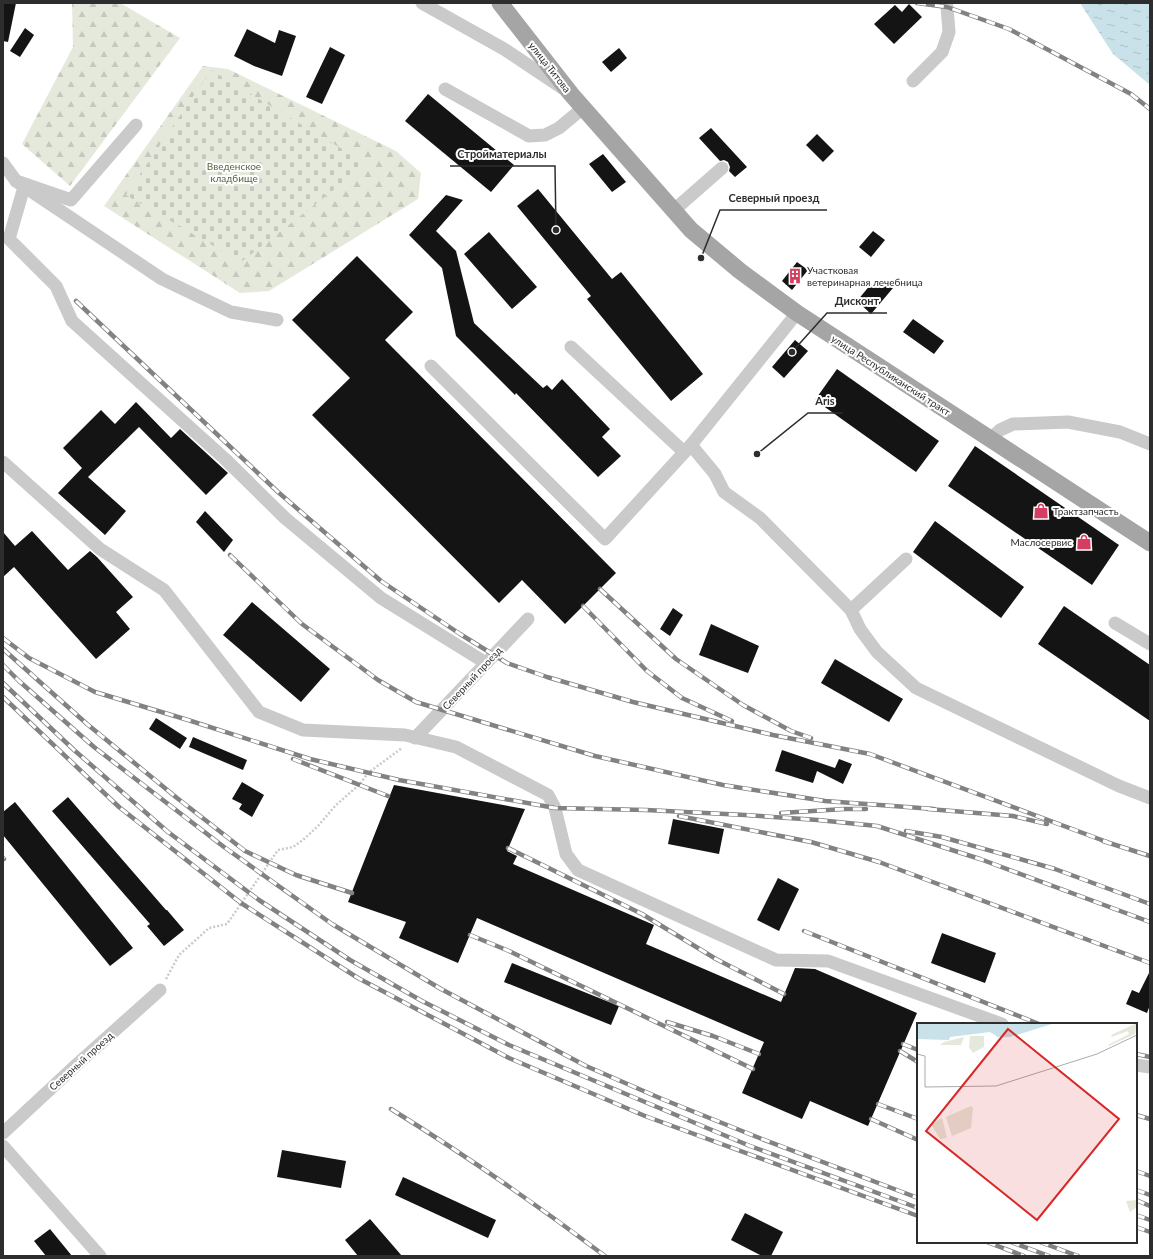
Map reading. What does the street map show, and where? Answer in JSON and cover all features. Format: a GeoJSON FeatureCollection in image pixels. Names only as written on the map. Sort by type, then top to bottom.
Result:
{"type":"FeatureCollection","features":[{"type":"Feature","properties":{"kind":"main road","name":"улица Титова"},"geometry":{"type":"LineString","coordinates":[[500,3],[571,94],[602,130]]}},
{"type":"Feature","properties":{"kind":"main road","name":"улица Республиканский тракт"},"geometry":{"type":"LineString","coordinates":[[602,130],[691,230],[740,270],[797,313],[1150,543]]}},
{"type":"Feature","properties":{"kind":"street"},"geometry":{"type":"LineString","coordinates":[[422,3],[504,49],[571,94]]}},
{"type":"Feature","properties":{"kind":"street"},"geometry":{"type":"LineString","coordinates":[[914,81],[942,52],[949,32],[947,8],[945,3]]}},
{"type":"Feature","properties":{"kind":"street"},"geometry":{"type":"LineString","coordinates":[[445,89],[529,136],[545,135],[559,128],[583,108]]}},
{"type":"Feature","properties":{"kind":"street"},"geometry":{"type":"LineString","coordinates":[[20,184],[71,200],[136,125]]}},
{"type":"Feature","properties":{"kind":"street"},"geometry":{"type":"LineString","coordinates":[[3,163],[20,184],[162,279],[231,312],[277,320]]}},
{"type":"Feature","properties":{"kind":"street"},"geometry":{"type":"LineString","coordinates":[[673,211],[722,168]]}},
{"type":"Feature","properties":{"kind":"street"},"geometry":{"type":"LineString","coordinates":[[20,184],[9,239],[56,286],[72,321],[225,459],[285,518],[381,598],[486,663]]}},
{"type":"Feature","properties":{"kind":"street"},"geometry":{"type":"LineString","coordinates":[[431,366],[605,539],[687,449],[797,313]]}},
{"type":"Feature","properties":{"kind":"street"},"geometry":{"type":"LineString","coordinates":[[571,347],[715,474],[724,492],[760,518],[851,610],[860,629],[877,652],[916,688],[1119,786],[1150,798]]}},
{"type":"Feature","properties":{"kind":"street"},"geometry":{"type":"LineString","coordinates":[[990,439],[1000,430],[1013,424],[1068,422],[1120,432],[1150,444]]}},
{"type":"Feature","properties":{"kind":"street"},"geometry":{"type":"LineString","coordinates":[[3,462],[100,549],[164,590],[259,712],[303,730],[405,735],[456,747],[548,795],[555,808],[566,854],[578,870],[776,960],[828,961],[999,1023]]}},
{"type":"Feature","properties":{"kind":"street"},"geometry":{"type":"LineString","coordinates":[[851,610],[906,559]]}},
{"type":"Feature","properties":{"kind":"street","name":"Северный проезд"},"geometry":{"type":"LineString","coordinates":[[415,738],[528,619]]}},
{"type":"Feature","properties":{"kind":"street"},"geometry":{"type":"LineString","coordinates":[[1115,623],[1150,644]]}},
{"type":"Feature","properties":{"kind":"street","name":"Северный проезд"},"geometry":{"type":"LineString","coordinates":[[3,1133],[160,990]]}},
{"type":"Feature","properties":{"kind":"street"},"geometry":{"type":"LineString","coordinates":[[1137,1065],[1150,1067]]}},
{"type":"Feature","properties":{"kind":"street"},"geometry":{"type":"LineString","coordinates":[[3,1146],[100,1256]]}},
{"type":"Feature","properties":{"kind":"path"},"geometry":{"type":"LineString","coordinates":[[160,990],[179,955],[209,928],[227,924],[278,850],[294,847],[303,840],[360,784],[368,773],[415,738]]}},
{"type":"Feature","properties":{"kind":"green space"},"geometry":{"type":"Polygon","coordinates":[[[72,3],[122,4],[180,38],[70,186],[22,144],[73,47],[72,3]]]}},
{"type":"Feature","properties":{"kind":"green space"},"geometry":{"type":"Polygon","coordinates":[[[203,66],[228,69],[396,151],[421,173],[418,199],[269,291],[240,293],[104,206],[203,66]]]}},
{"type":"Feature","properties":{"kind":"green space","name":"Введенское кладбище"},"geometry":{"type":"Polygon","coordinates":[[[211,70],[367,164],[241,262],[126,195],[211,70]]]}},
{"type":"Feature","properties":{"kind":"water"},"geometry":{"type":"Polygon","coordinates":[[[1080,3],[1150,3],[1150,85],[1113,54],[1080,3]]]}},
{"type":"Feature","properties":{"kind":"building"},"geometry":{"type":"Polygon","coordinates":[[[3,3],[16,3],[8,42],[3,41],[3,3]]]}},
{"type":"Feature","properties":{"kind":"building"},"geometry":{"type":"Polygon","coordinates":[[[909,4],[922,17],[894,44],[874,24],[895,5],[902,12],[909,4]]]}},
{"type":"Feature","properties":{"kind":"building"},"geometry":{"type":"Polygon","coordinates":[[[25,28],[34,35],[20,57],[10,51],[25,28]]]}},
{"type":"Feature","properties":{"kind":"building"},"geometry":{"type":"Polygon","coordinates":[[[247,29],[275,43],[279,30],[296,36],[282,76],[254,66],[234,56],[247,29]]]}},
{"type":"Feature","properties":{"kind":"building"},"geometry":{"type":"Polygon","coordinates":[[[330,47],[345,55],[322,104],[306,97],[330,47]]]}},
{"type":"Feature","properties":{"kind":"building"},"geometry":{"type":"Polygon","coordinates":[[[619,48],[627,58],[611,72],[602,62],[619,48]]]}},
{"type":"Feature","properties":{"kind":"building"},"geometry":{"type":"Polygon","coordinates":[[[428,94],[514,165],[491,192],[405,121],[428,94]]]}},
{"type":"Feature","properties":{"kind":"building"},"geometry":{"type":"Polygon","coordinates":[[[711,128],[747,167],[735,177],[729,171],[730,167],[728,162],[724,160],[720,161],[699,138],[711,128]]]}},
{"type":"Feature","properties":{"kind":"building"},"geometry":{"type":"Polygon","coordinates":[[[817,134],[834,151],[823,162],[806,145],[817,134]]]}},
{"type":"Feature","properties":{"kind":"building"},"geometry":{"type":"Polygon","coordinates":[[[603,154],[626,182],[612,192],[589,164],[603,154]]]}},
{"type":"Feature","properties":{"kind":"building"},"geometry":{"type":"Polygon","coordinates":[[[538,189],[612,279],[621,272],[703,374],[671,401],[587,299],[591,296],[517,206],[538,189]]]}},
{"type":"Feature","properties":{"kind":"building"},"geometry":{"type":"Polygon","coordinates":[[[446,195],[463,200],[436,231],[456,251],[474,323],[543,388],[547,385],[552,390],[562,379],[610,429],[602,437],[621,456],[598,477],[516,393],[515,395],[456,336],[442,268],[409,235],[446,195]]]}},
{"type":"Feature","properties":{"kind":"building"},"geometry":{"type":"Polygon","coordinates":[[[873,231],[885,240],[871,257],[859,247],[873,231]]]}},
{"type":"Feature","properties":{"kind":"building"},"geometry":{"type":"Polygon","coordinates":[[[489,232],[537,287],[512,309],[464,254],[489,232]]]}},
{"type":"Feature","properties":{"kind":"building"},"geometry":{"type":"Polygon","coordinates":[[[357,256],[413,312],[385,340],[616,573],[565,624],[522,580],[499,603],[312,415],[350,378],[292,320],[357,256]]]}},
{"type":"Feature","properties":{"kind":"building","name":"Участковая ветеринарная лечебница"},"geometry":{"type":"Polygon","coordinates":[[[797,262],[808,270],[792,290],[782,281],[797,262]]]}},
{"type":"Feature","properties":{"kind":"building"},"geometry":{"type":"Polygon","coordinates":[[[883,280],[893,288],[871,314],[857,301],[871,284],[876,288],[883,280]]]}},
{"type":"Feature","properties":{"kind":"building"},"geometry":{"type":"Polygon","coordinates":[[[913,319],[944,341],[934,354],[903,332],[913,319]]]}},
{"type":"Feature","properties":{"kind":"building"},"geometry":{"type":"Polygon","coordinates":[[[795,340],[808,351],[784,378],[772,367],[795,340]]]}},
{"type":"Feature","properties":{"kind":"building"},"geometry":{"type":"Polygon","coordinates":[[[837,369],[939,441],[916,472],[815,400],[837,369]]]}},
{"type":"Feature","properties":{"kind":"building"},"geometry":{"type":"Polygon","coordinates":[[[136,402],[171,438],[180,429],[228,473],[206,495],[139,427],[88,477],[126,511],[105,535],[58,493],[82,468],[63,448],[101,410],[115,424],[136,402]]]}},
{"type":"Feature","properties":{"kind":"building"},"geometry":{"type":"Polygon","coordinates":[[[975,446],[1119,545],[1092,585],[948,486],[975,446]]]}},
{"type":"Feature","properties":{"kind":"building"},"geometry":{"type":"Polygon","coordinates":[[[205,511],[233,540],[224,552],[196,522],[205,511]]]}},
{"type":"Feature","properties":{"kind":"building"},"geometry":{"type":"Polygon","coordinates":[[[935,521],[1024,587],[1001,618],[913,552],[935,521]]]}},
{"type":"Feature","properties":{"kind":"building"},"geometry":{"type":"Polygon","coordinates":[[[32,531],[68,570],[90,551],[133,597],[116,612],[130,629],[96,659],[14,567],[3,577],[3,532],[15,546],[32,531]]]}},
{"type":"Feature","properties":{"kind":"building"},"geometry":{"type":"Polygon","coordinates":[[[252,602],[330,669],[301,702],[223,635],[252,602]]]}},
{"type":"Feature","properties":{"kind":"building"},"geometry":{"type":"Polygon","coordinates":[[[1064,606],[1150,665],[1150,721],[1038,644],[1064,606]]]}},
{"type":"Feature","properties":{"kind":"building"},"geometry":{"type":"Polygon","coordinates":[[[673,608],[683,615],[670,636],[660,629],[673,608]]]}},
{"type":"Feature","properties":{"kind":"building"},"geometry":{"type":"Polygon","coordinates":[[[711,624],[759,646],[748,673],[699,655],[711,624]]]}},
{"type":"Feature","properties":{"kind":"building"},"geometry":{"type":"Polygon","coordinates":[[[835,659],[903,699],[889,722],[821,683],[835,659]]]}},
{"type":"Feature","properties":{"kind":"building"},"geometry":{"type":"Polygon","coordinates":[[[156,718],[187,738],[180,749],[149,729],[156,718]]]}},
{"type":"Feature","properties":{"kind":"building"},"geometry":{"type":"Polygon","coordinates":[[[193,737],[247,760],[243,770],[189,747],[193,737]]]}},
{"type":"Feature","properties":{"kind":"building"},"geometry":{"type":"Polygon","coordinates":[[[782,750],[835,768],[839,759],[852,764],[843,784],[817,771],[813,783],[775,771],[782,750]]]}},
{"type":"Feature","properties":{"kind":"building"},"geometry":{"type":"Polygon","coordinates":[[[242,782],[264,795],[252,817],[239,809],[242,804],[232,799],[242,782]]]}},
{"type":"Feature","properties":{"kind":"building"},"geometry":{"type":"Polygon","coordinates":[[[394,785],[525,809],[507,851],[517,856],[513,864],[654,925],[646,944],[781,1002],[795,968],[815,969],[917,1013],[868,1126],[810,1101],[802,1119],[742,1093],[764,1042],[477,918],[458,963],[399,938],[406,922],[348,902],[394,785]]]}},
{"type":"Feature","properties":{"kind":"building"},"geometry":{"type":"Polygon","coordinates":[[[68,797],[184,930],[164,946],[147,926],[150,924],[52,811],[68,797]]]}},
{"type":"Feature","properties":{"kind":"building"},"geometry":{"type":"Polygon","coordinates":[[[15,802],[133,948],[110,966],[3,835],[3,812],[15,802]]]}},
{"type":"Feature","properties":{"kind":"building"},"geometry":{"type":"Polygon","coordinates":[[[673,819],[724,829],[719,854],[668,844],[673,819]]]}},
{"type":"Feature","properties":{"kind":"building"},"geometry":{"type":"Polygon","coordinates":[[[778,878],[799,889],[779,931],[757,920],[778,878]]]}},
{"type":"Feature","properties":{"kind":"building"},"geometry":{"type":"Polygon","coordinates":[[[942,933],[996,953],[985,983],[931,963],[942,933]]]}},
{"type":"Feature","properties":{"kind":"building"},"geometry":{"type":"Polygon","coordinates":[[[512,963],[619,1006],[611,1025],[504,982],[512,963]]]}},
{"type":"Feature","properties":{"kind":"building"},"geometry":{"type":"Polygon","coordinates":[[[1150,971],[1150,1005],[1147,1013],[1126,1004],[1132,990],[1139,993],[1150,971]]]}},
{"type":"Feature","properties":{"kind":"building"},"geometry":{"type":"Polygon","coordinates":[[[282,1150],[346,1161],[341,1188],[277,1177],[282,1150]]]}},
{"type":"Feature","properties":{"kind":"building"},"geometry":{"type":"Polygon","coordinates":[[[403,1177],[496,1220],[488,1238],[395,1195],[403,1177]]]}},
{"type":"Feature","properties":{"kind":"building"},"geometry":{"type":"Polygon","coordinates":[[[745,1213],[783,1232],[771,1256],[762,1256],[731,1240],[745,1213]]]}},
{"type":"Feature","properties":{"kind":"building"},"geometry":{"type":"Polygon","coordinates":[[[370,1219],[402,1256],[358,1256],[345,1240],[370,1219]]]}},
{"type":"Feature","properties":{"kind":"building"},"geometry":{"type":"Polygon","coordinates":[[[50,1229],[72,1256],[46,1256],[34,1241],[50,1229]]]}},
{"type":"Feature","properties":{"kind":"railway"},"geometry":{"type":"LineString","coordinates":[[917,3],[947,7],[1009,29],[1131,94],[1150,109]]}},
{"type":"Feature","properties":{"kind":"railway"},"geometry":{"type":"LineString","coordinates":[[76,301],[278,492],[381,581],[460,634],[507,663],[547,677],[633,702],[773,735],[870,754],[1107,842]]}},
{"type":"Feature","properties":{"kind":"railway"},"geometry":{"type":"LineString","coordinates":[[230,555],[302,624],[378,680],[416,702],[595,756],[723,785],[825,801],[934,809]]}},
{"type":"Feature","properties":{"kind":"railway"},"geometry":{"type":"LineString","coordinates":[[600,589],[676,659],[743,705],[791,731],[811,738]]}},
{"type":"Feature","properties":{"kind":"railway"},"geometry":{"type":"LineString","coordinates":[[583,606],[647,671],[682,698],[732,721]]}},
{"type":"Feature","properties":{"kind":"railway"},"geometry":{"type":"LineString","coordinates":[[3,638],[29,658],[95,692],[310,759],[399,780],[555,808],[646,810],[745,815],[877,826],[980,859],[1150,922]]}},
{"type":"Feature","properties":{"kind":"railway"},"geometry":{"type":"LineString","coordinates":[[3,649],[87,724],[177,798],[245,851],[296,875],[352,893]]}},
{"type":"Feature","properties":{"kind":"railway"},"geometry":{"type":"LineString","coordinates":[[3,665],[94,747],[224,847],[332,924],[441,989],[586,1066],[662,1099],[762,1139],[917,1198]]}},
{"type":"Feature","properties":{"kind":"railway"},"geometry":{"type":"LineString","coordinates":[[3,683],[74,750],[168,832],[259,900],[350,960],[422,1001],[509,1045],[750,1146],[917,1208]]}},
{"type":"Feature","properties":{"kind":"railway"},"geometry":{"type":"LineString","coordinates":[[3,697],[119,807],[241,903],[358,978],[509,1058],[645,1116],[917,1216]]}},
{"type":"Feature","properties":{"kind":"railway"},"geometry":{"type":"LineString","coordinates":[[293,759],[388,796]]}},
{"type":"Feature","properties":{"kind":"railway"},"geometry":{"type":"LineString","coordinates":[[781,813],[866,809]]}},
{"type":"Feature","properties":{"kind":"railway"},"geometry":{"type":"LineString","coordinates":[[928,809],[1013,816],[1047,824]]}},
{"type":"Feature","properties":{"kind":"railway"},"geometry":{"type":"LineString","coordinates":[[679,816],[811,842],[879,862],[1150,963]]}},
{"type":"Feature","properties":{"kind":"railway"},"geometry":{"type":"LineString","coordinates":[[906,831],[942,837],[1055,869],[1150,904]]}},
{"type":"Feature","properties":{"kind":"railway"},"geometry":{"type":"LineString","coordinates":[[1103,841],[1150,856]]}},
{"type":"Feature","properties":{"kind":"railway"},"geometry":{"type":"LineString","coordinates":[[508,848],[642,914],[716,959],[784,994]]}},
{"type":"Feature","properties":{"kind":"railway"},"geometry":{"type":"LineString","coordinates":[[804,931],[1036,1023]]}},
{"type":"Feature","properties":{"kind":"railway"},"geometry":{"type":"LineString","coordinates":[[470,935],[509,951],[753,1069]]}},
{"type":"Feature","properties":{"kind":"railway"},"geometry":{"type":"LineString","coordinates":[[667,1022],[713,1036],[759,1054]]}},
{"type":"Feature","properties":{"kind":"railway"},"geometry":{"type":"LineString","coordinates":[[903,1044],[917,1050]]}},
{"type":"Feature","properties":{"kind":"railway"},"geometry":{"type":"LineString","coordinates":[[900,1051],[917,1061]]}},
{"type":"Feature","properties":{"kind":"railway"},"geometry":{"type":"LineString","coordinates":[[1137,1054],[1150,1057]]}},
{"type":"Feature","properties":{"kind":"railway"},"geometry":{"type":"LineString","coordinates":[[878,1104],[917,1119]]}},
{"type":"Feature","properties":{"kind":"railway"},"geometry":{"type":"LineString","coordinates":[[391,1109],[500,1180],[605,1256]]}},
{"type":"Feature","properties":{"kind":"railway"},"geometry":{"type":"LineString","coordinates":[[1137,1115],[1150,1119]]}},
{"type":"Feature","properties":{"kind":"railway"},"geometry":{"type":"LineString","coordinates":[[871,1119],[917,1140]]}},
{"type":"Feature","properties":{"kind":"railway"},"geometry":{"type":"LineString","coordinates":[[1137,1171],[1150,1176]]}},
{"type":"Feature","properties":{"kind":"railway"},"geometry":{"type":"LineString","coordinates":[[1137,1190],[1150,1195]]}},
{"type":"Feature","properties":{"kind":"railway"},"geometry":{"type":"LineString","coordinates":[[1137,1200],[1150,1206]]}},
{"type":"Feature","properties":{"kind":"railway"},"geometry":{"type":"LineString","coordinates":[[1137,1215],[1150,1220]]}},
{"type":"Feature","properties":{"kind":"railway"},"geometry":{"type":"LineString","coordinates":[[1137,1227],[1150,1232]]}},
{"type":"Feature","properties":{"kind":"railway"},"geometry":{"type":"LineString","coordinates":[[990,1243],[1024,1256]]}},
{"type":"Feature","properties":{"kind":"railway"},"geometry":{"type":"LineString","coordinates":[[1014,1243],[1049,1256]]}},
{"type":"Feature","properties":{"kind":"railway"},"geometry":{"type":"LineString","coordinates":[[1043,1243],[1078,1256]]}},
{"type":"Feature","properties":{"kind":"place","name":"Стройматериалы"},"geometry":{"type":"Point","coordinates":[556,230]}},
{"type":"Feature","properties":{"kind":"place","name":"Северный проезд"},"geometry":{"type":"Point","coordinates":[701,258]}},
{"type":"Feature","properties":{"kind":"place","name":"Участковая ветеринарная лечебница"},"geometry":{"type":"Point","coordinates":[795,276]}},
{"type":"Feature","properties":{"kind":"place","name":"Дисконт"},"geometry":{"type":"Point","coordinates":[792,352]}},
{"type":"Feature","properties":{"kind":"place","name":"Aris"},"geometry":{"type":"Point","coordinates":[757,454]}},
{"type":"Feature","properties":{"kind":"place","name":"Трактзапчасть"},"geometry":{"type":"Point","coordinates":[1041,511]}},
{"type":"Feature","properties":{"kind":"place","name":"Маслосервис"},"geometry":{"type":"Point","coordinates":[1084,542]}}]}
